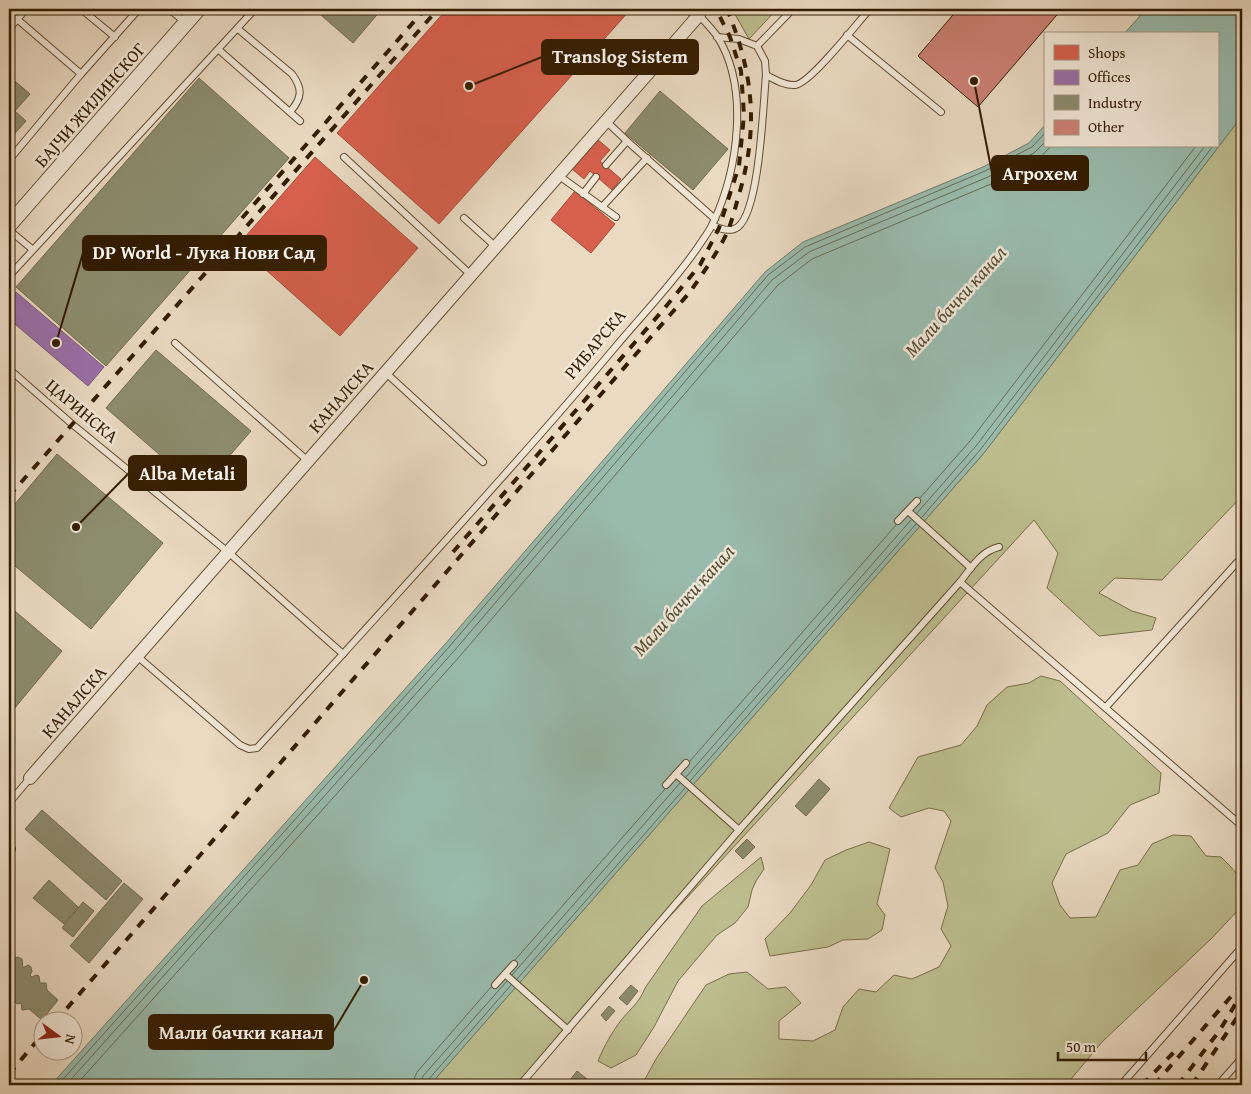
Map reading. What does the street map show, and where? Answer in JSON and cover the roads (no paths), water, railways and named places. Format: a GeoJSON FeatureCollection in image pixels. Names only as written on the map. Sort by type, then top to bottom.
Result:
{"type":"FeatureCollection","features":[{"type":"Feature","properties":{"kind":"street","name":"БАЈЧИ ЖИЛИНСКОГ"},"geometry":{"type":"LineString","coordinates":[[9,225],[198,9]]}},
{"type":"Feature","properties":{"kind":"street","name":"КАНАЛСКА"},"geometry":{"type":"LineString","coordinates":[[30,778],[496,248],[606,121],[697,11]]}},
{"type":"Feature","properties":{"kind":"lane"},"geometry":{"type":"LineString","coordinates":[[9,30],[26,9]]}},
{"type":"Feature","properties":{"kind":"lane"},"geometry":{"type":"LineString","coordinates":[[81,9],[115,37]]}},
{"type":"Feature","properties":{"kind":"lane"},"geometry":{"type":"LineString","coordinates":[[9,160],[139,9]]}},
{"type":"Feature","properties":{"kind":"lane"},"geometry":{"type":"LineString","coordinates":[[169,9],[186,23]]}},
{"type":"Feature","properties":{"kind":"lane"},"geometry":{"type":"LineString","coordinates":[[9,276],[256,9]]}},
{"type":"Feature","properties":{"kind":"lane"},"geometry":{"type":"LineString","coordinates":[[757,46],[793,9]]}},
{"type":"Feature","properties":{"kind":"lane"},"geometry":{"type":"LineString","coordinates":[[766,75],[788,85],[793,86],[802,83],[815,72],[870,9]]}},
{"type":"Feature","properties":{"kind":"lane","name":"РИБАРСКА"},"geometry":{"type":"LineString","coordinates":[[138,656],[240,745],[249,749],[257,748],[543,433],[687,262],[713,222],[726,187],[736,141],[736,108],[732,72],[717,37],[697,11]]}},
{"type":"Feature","properties":{"kind":"lane"},"geometry":{"type":"LineString","coordinates":[[18,19],[82,74]]}},
{"type":"Feature","properties":{"kind":"lane"},"geometry":{"type":"LineString","coordinates":[[238,28],[292,74],[297,82],[300,96],[290,112]]}},
{"type":"Feature","properties":{"kind":"lane"},"geometry":{"type":"LineString","coordinates":[[847,35],[941,112]]}},
{"type":"Feature","properties":{"kind":"lane"},"geometry":{"type":"LineString","coordinates":[[606,121],[713,222],[728,230],[738,227],[750,204],[758,171],[766,75],[765,61],[757,46],[739,39],[717,37]]}},
{"type":"Feature","properties":{"kind":"lane"},"geometry":{"type":"LineString","coordinates":[[219,50],[300,121]]}},
{"type":"Feature","properties":{"kind":"lane"},"geometry":{"type":"LineString","coordinates":[[606,165],[627,141]]}},
{"type":"Feature","properties":{"kind":"lane"},"geometry":{"type":"LineString","coordinates":[[344,157],[471,275]]}},
{"type":"Feature","properties":{"kind":"lane"},"geometry":{"type":"LineString","coordinates":[[602,207],[646,158]]}},
{"type":"Feature","properties":{"kind":"lane"},"geometry":{"type":"LineString","coordinates":[[558,176],[616,217]]}},
{"type":"Feature","properties":{"kind":"lane"},"geometry":{"type":"LineString","coordinates":[[583,194],[596,177]]}},
{"type":"Feature","properties":{"kind":"lane"},"geometry":{"type":"LineString","coordinates":[[464,218],[496,248]]}},
{"type":"Feature","properties":{"kind":"lane"},"geometry":{"type":"LineString","coordinates":[[9,230],[32,249]]}},
{"type":"Feature","properties":{"kind":"lane"},"geometry":{"type":"LineString","coordinates":[[175,343],[308,461]]}},
{"type":"Feature","properties":{"kind":"lane","name":"ЦАРИНСКА"},"geometry":{"type":"LineString","coordinates":[[9,368],[72,424],[228,552],[343,654]]}},
{"type":"Feature","properties":{"kind":"lane"},"geometry":{"type":"LineString","coordinates":[[386,372],[483,462]]}},
{"type":"Feature","properties":{"kind":"lane"},"geometry":{"type":"LineString","coordinates":[[898,521],[917,501]]}},
{"type":"Feature","properties":{"kind":"lane"},"geometry":{"type":"LineString","coordinates":[[908,510],[971,568]]}},
{"type":"Feature","properties":{"kind":"lane"},"geometry":{"type":"LineString","coordinates":[[520,1085],[739,830],[983,554],[992,548],[999,547]]}},
{"type":"Feature","properties":{"kind":"lane"},"geometry":{"type":"LineString","coordinates":[[1106,707],[1242,557]]}},
{"type":"Feature","properties":{"kind":"lane"},"geometry":{"type":"LineString","coordinates":[[960,582],[1242,826]]}},
{"type":"Feature","properties":{"kind":"lane"},"geometry":{"type":"LineString","coordinates":[[666,785],[686,763]]}},
{"type":"Feature","properties":{"kind":"lane"},"geometry":{"type":"LineString","coordinates":[[676,774],[739,830]]}},
{"type":"Feature","properties":{"kind":"lane","name":"КАНАЛСКА"},"geometry":{"type":"LineString","coordinates":[[9,803],[30,778]]}},
{"type":"Feature","properties":{"kind":"lane"},"geometry":{"type":"LineString","coordinates":[[9,841],[12,849],[9,858]]}},
{"type":"Feature","properties":{"kind":"lane"},"geometry":{"type":"LineString","coordinates":[[1121,1085],[1242,947]]}},
{"type":"Feature","properties":{"kind":"lane"},"geometry":{"type":"LineString","coordinates":[[495,986],[514,964]]}},
{"type":"Feature","properties":{"kind":"lane"},"geometry":{"type":"LineString","coordinates":[[506,974],[568,1030]]}},
{"type":"Feature","properties":{"kind":"lane"},"geometry":{"type":"LineString","coordinates":[[1218,1085],[1242,1058]]}},
{"type":"Feature","properties":{"kind":"water"},"geometry":{"type":"Polygon","coordinates":[[[1146,9],[1242,9],[1242,116],[1218,147],[1218,32],[1126,32],[1146,9]]]}},
{"type":"Feature","properties":{"kind":"water"},"geometry":{"type":"Polygon","coordinates":[[[1044,126],[1044,148],[1218,148],[984,453],[430,1085],[51,1085],[72,1062],[82,1062],[82,1050],[446,643],[765,272],[803,242],[983,167],[1029,143],[1044,126]]]}},
{"type":"Feature","properties":{"kind":"railway"},"geometry":{"type":"LineString","coordinates":[[242,218],[425,9]]}},
{"type":"Feature","properties":{"kind":"railway"},"geometry":{"type":"LineString","coordinates":[[9,496],[438,9]]}},
{"type":"Feature","properties":{"kind":"railway"},"geometry":{"type":"LineString","coordinates":[[453,552],[700,265],[719,228],[739,166],[744,115],[741,71],[730,37],[716,9]]}},
{"type":"Feature","properties":{"kind":"railway"},"geometry":{"type":"LineString","coordinates":[[64,1012],[690,292],[705,270],[728,231],[745,173],[749,149],[751,102],[748,80],[736,33],[727,9]]}},
{"type":"Feature","properties":{"kind":"railway"},"geometry":{"type":"LineString","coordinates":[[1154,1085],[1242,984]]}},
{"type":"Feature","properties":{"kind":"railway"},"geometry":{"type":"LineString","coordinates":[[1178,1085],[1220,1030],[1242,993]]}},
{"type":"Feature","properties":{"kind":"railway"},"geometry":{"type":"LineString","coordinates":[[1192,1085],[1242,1010]]}},
{"type":"Feature","properties":{"kind":"railway"},"geometry":{"type":"LineString","coordinates":[[9,1074],[32,1047]]}},
{"type":"Feature","properties":{"kind":"railway"},"geometry":{"type":"LineString","coordinates":[[1142,1085],[1177,1049]]}},
{"type":"Feature","properties":{"kind":"place","name":"Агрохем"},"geometry":{"type":"Point","coordinates":[974,81]}},
{"type":"Feature","properties":{"kind":"place","name":"Translog Sistem"},"geometry":{"type":"Point","coordinates":[469,86]}},
{"type":"Feature","properties":{"kind":"place","name":"DP World - Лука Нови Сад"},"geometry":{"type":"Point","coordinates":[56,343]}},
{"type":"Feature","properties":{"kind":"place","name":"Alba Metali"},"geometry":{"type":"Point","coordinates":[76,527]}},
{"type":"Feature","properties":{"kind":"place","name":"Мали бачки канал"},"geometry":{"type":"Point","coordinates":[364,980]}}]}
